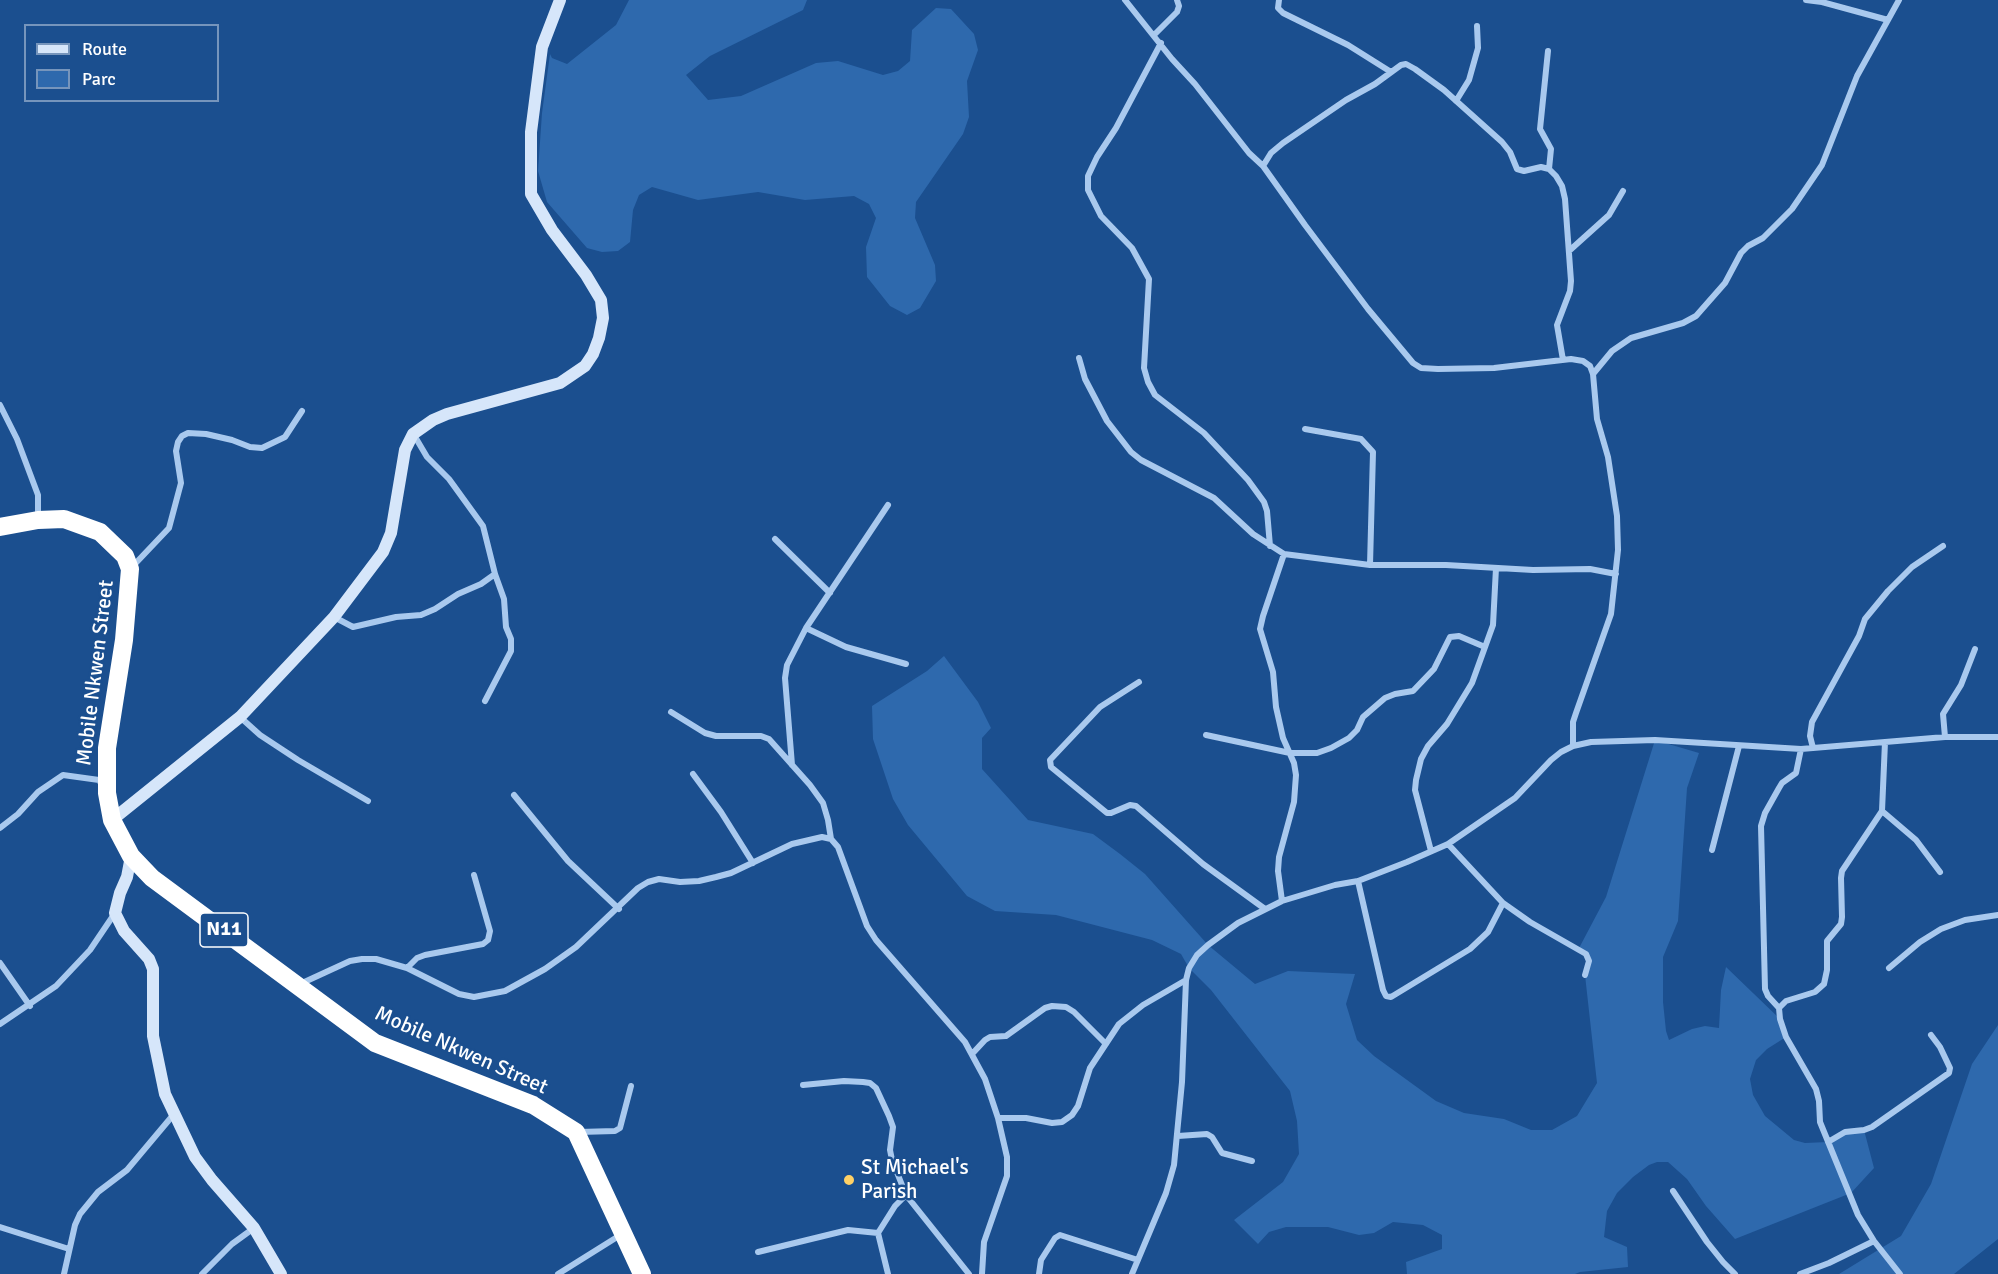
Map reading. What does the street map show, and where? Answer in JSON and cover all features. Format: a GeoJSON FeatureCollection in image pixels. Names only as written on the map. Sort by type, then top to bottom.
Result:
{"type":"FeatureCollection","features":[{"type":"Feature","properties":{"kind":"highway","name":"Mobile Nkwen Street"},"geometry":{"type":"LineString","coordinates":[[0,527],[38,520],[64,519],[100,531],[125,556],[130,569],[124,640],[107,748],[106,793],[111,820],[131,856],[152,878],[375,1043],[533,1105],[576,1132]]}},
{"type":"Feature","properties":{"kind":"highway"},"geometry":{"type":"LineString","coordinates":[[576,1132],[642,1274]]}},
{"type":"Feature","properties":{"kind":"street"},"geometry":{"type":"LineString","coordinates":[[111,820],[240,717],[334,617],[383,552],[391,533],[405,450],[414,434],[433,420],[447,414],[560,383],[585,366],[593,354],[603,318],[601,300],[586,275],[552,230],[531,194],[531,132],[542,47],[560,0]]}},
{"type":"Feature","properties":{"kind":"street"},"geometry":{"type":"LineString","coordinates":[[1125,0],[1249,153],[1263,166],[1368,309],[1413,363],[1422,368],[1438,369],[1494,368],[1563,360],[1583,361],[1590,366],[1593,374],[1597,419],[1608,457],[1617,516],[1616,574],[1611,614],[1573,722],[1573,746]]}},
{"type":"Feature","properties":{"kind":"street"},"geometry":{"type":"LineString","coordinates":[[1154,35],[1177,12],[1179,6],[1177,0]]}},
{"type":"Feature","properties":{"kind":"street"},"geometry":{"type":"LineString","coordinates":[[1279,0],[1278,8],[1283,13],[1348,45],[1391,72]]}},
{"type":"Feature","properties":{"kind":"street"},"geometry":{"type":"LineString","coordinates":[[1806,0],[1822,2],[1888,20]]}},
{"type":"Feature","properties":{"kind":"street"},"geometry":{"type":"LineString","coordinates":[[1593,374],[1612,351],[1631,338],[1674,326],[1696,316],[1725,283],[1741,253],[1748,246],[1763,238],[1792,209],[1822,165],[1857,76],[1899,0]]}},
{"type":"Feature","properties":{"kind":"street"},"geometry":{"type":"LineString","coordinates":[[1456,100],[1469,80],[1478,48],[1477,26]]}},
{"type":"Feature","properties":{"kind":"street"},"geometry":{"type":"LineString","coordinates":[[1161,44],[1116,128],[1097,157],[1088,176],[1088,190],[1101,216],[1132,248],[1149,279],[1144,368],[1148,382],[1155,395],[1204,433],[1248,480],[1264,502],[1270,546]]}},
{"type":"Feature","properties":{"kind":"street"},"geometry":{"type":"LineString","coordinates":[[1548,51],[1540,129],[1551,149],[1549,169]]}},
{"type":"Feature","properties":{"kind":"street"},"geometry":{"type":"LineString","coordinates":[[1263,166],[1271,153],[1283,143],[1375,84],[1401,64],[1406,64],[1444,90],[1502,142],[1510,152],[1517,169],[1524,171],[1541,167],[1549,169],[1562,186],[1569,251],[1570,291],[1557,325],[1563,360]]}},
{"type":"Feature","properties":{"kind":"street"},"geometry":{"type":"LineString","coordinates":[[1569,251],[1609,215],[1623,191]]}},
{"type":"Feature","properties":{"kind":"street"},"geometry":{"type":"LineString","coordinates":[[1079,358],[1085,379],[1107,422],[1131,452],[1141,460],[1214,498],[1253,534],[1284,554],[1370,565],[1533,570],[1590,569],[1616,574]]}},
{"type":"Feature","properties":{"kind":"street"},"geometry":{"type":"LineString","coordinates":[[0,405],[17,439],[38,495],[38,520]]}},
{"type":"Feature","properties":{"kind":"street"},"geometry":{"type":"LineString","coordinates":[[130,569],[169,528],[181,483],[176,451],[182,436],[188,433],[206,434],[250,447],[262,448],[285,437],[302,411]]}},
{"type":"Feature","properties":{"kind":"street"},"geometry":{"type":"LineString","coordinates":[[1305,429],[1361,439],[1373,452],[1370,565]]}},
{"type":"Feature","properties":{"kind":"street"},"geometry":{"type":"LineString","coordinates":[[414,434],[428,457],[449,479],[483,526],[504,599],[511,651],[485,701]]}},
{"type":"Feature","properties":{"kind":"street"},"geometry":{"type":"LineString","coordinates":[[792,765],[785,678],[787,665],[806,628],[888,505]]}},
{"type":"Feature","properties":{"kind":"street"},"geometry":{"type":"LineString","coordinates":[[775,539],[830,592]]}},
{"type":"Feature","properties":{"kind":"street"},"geometry":{"type":"LineString","coordinates":[[1813,748],[1810,736],[1812,722],[1859,636],[1865,619],[1912,567],[1943,546]]}},
{"type":"Feature","properties":{"kind":"street"},"geometry":{"type":"LineString","coordinates":[[1282,901],[1278,871],[1279,857],[1296,787],[1294,763],[1283,738],[1276,707],[1273,672],[1260,629],[1284,554]]}},
{"type":"Feature","properties":{"kind":"street"},"geometry":{"type":"LineString","coordinates":[[1431,851],[1415,790],[1420,759],[1428,746],[1448,724],[1472,683],[1493,625],[1496,568]]}},
{"type":"Feature","properties":{"kind":"street"},"geometry":{"type":"LineString","coordinates":[[334,617],[353,627],[396,617],[421,615],[481,584],[495,574]]}},
{"type":"Feature","properties":{"kind":"street"},"geometry":{"type":"LineString","coordinates":[[806,628],[846,647],[906,664]]}},
{"type":"Feature","properties":{"kind":"street"},"geometry":{"type":"LineString","coordinates":[[1206,735],[1290,753],[1317,753],[1349,738],[1357,730],[1363,717],[1378,704],[1395,694],[1413,691],[1434,669],[1453,636],[1459,636],[1485,647]]}},
{"type":"Feature","properties":{"kind":"street"},"geometry":{"type":"LineString","coordinates":[[1945,737],[1943,714],[1961,685],[1975,649]]}},
{"type":"Feature","properties":{"kind":"street"},"geometry":{"type":"LineString","coordinates":[[1140,682],[1100,707],[1050,760],[1052,767],[1107,813],[1130,805],[1136,806],[1203,864],[1265,909]]}},
{"type":"Feature","properties":{"kind":"street"},"geometry":{"type":"LineString","coordinates":[[671,712],[695,728],[716,736],[761,736],[769,739],[792,765],[823,803],[831,839],[838,847],[861,913],[872,933],[946,1018],[972,1054],[985,1079],[998,1118],[1007,1157],[1007,1176],[984,1242],[982,1274]]}},
{"type":"Feature","properties":{"kind":"street"},"geometry":{"type":"LineString","coordinates":[[240,717],[260,735],[298,760],[368,801]]}},
{"type":"Feature","properties":{"kind":"street"},"geometry":{"type":"LineString","coordinates":[[1132,1274],[1170,1179],[1178,1136],[1186,980],[1193,962],[1208,945],[1238,924],[1282,901],[1335,885],[1358,881],[1448,844],[1515,798],[1551,760],[1573,746],[1591,742],[1655,740],[1801,749],[1945,737],[1998,737]]}},
{"type":"Feature","properties":{"kind":"street"},"geometry":{"type":"LineString","coordinates":[[1779,1008],[1786,1001],[1815,992],[1824,984],[1827,970],[1827,941],[1841,924],[1842,871],[1882,811],[1885,742]]}},
{"type":"Feature","properties":{"kind":"street"},"geometry":{"type":"LineString","coordinates":[[1712,850],[1739,746]]}},
{"type":"Feature","properties":{"kind":"street"},"geometry":{"type":"LineString","coordinates":[[1801,749],[1796,773],[1782,783],[1765,813],[1761,826],[1765,989],[1779,1008],[1786,1037],[1816,1089],[1820,1122],[1858,1215],[1874,1241],[1900,1274]]}},
{"type":"Feature","properties":{"kind":"street"},"geometry":{"type":"LineString","coordinates":[[693,774],[721,812],[753,863]]}},
{"type":"Feature","properties":{"kind":"street"},"geometry":{"type":"LineString","coordinates":[[0,828],[38,792],[63,775],[99,780],[106,793]]}},
{"type":"Feature","properties":{"kind":"street"},"geometry":{"type":"LineString","coordinates":[[514,795],[567,861],[618,909]]}},
{"type":"Feature","properties":{"kind":"street"},"geometry":{"type":"LineString","coordinates":[[1882,811],[1916,840],[1940,872]]}},
{"type":"Feature","properties":{"kind":"street"},"geometry":{"type":"LineString","coordinates":[[298,984],[350,961],[376,959],[407,968],[459,994],[474,997],[505,991],[545,969],[568,952],[618,909],[638,888],[648,882],[658,879],[680,882],[699,881],[730,873],[792,844],[822,837],[831,839]]}},
{"type":"Feature","properties":{"kind":"street"},"geometry":{"type":"LineString","coordinates":[[1448,844],[1503,903],[1530,922],[1586,954],[1589,961],[1586,975]]}},
{"type":"Feature","properties":{"kind":"street"},"geometry":{"type":"LineString","coordinates":[[0,1024],[30,1006],[56,986],[90,950],[115,913],[127,877],[131,856]]}},
{"type":"Feature","properties":{"kind":"street"},"geometry":{"type":"LineString","coordinates":[[407,968],[417,958],[425,955],[483,944],[488,940],[489,932],[474,875]]}},
{"type":"Feature","properties":{"kind":"street"},"geometry":{"type":"LineString","coordinates":[[1358,881],[1383,990],[1386,996],[1391,998],[1480,941],[1488,932],[1503,903]]}},
{"type":"Feature","properties":{"kind":"street"},"geometry":{"type":"LineString","coordinates":[[115,913],[124,931],[149,959],[153,969],[155,1052],[165,1094],[174,1114],[195,1156],[212,1180],[254,1228],[281,1274]]}},
{"type":"Feature","properties":{"kind":"street"},"geometry":{"type":"LineString","coordinates":[[1889,968],[1920,942],[1941,929],[1965,920],[1998,915]]}},
{"type":"Feature","properties":{"kind":"street"},"geometry":{"type":"LineString","coordinates":[[0,963],[30,1006]]}},
{"type":"Feature","properties":{"kind":"street"},"geometry":{"type":"LineString","coordinates":[[998,1118],[1026,1118],[1052,1123],[1062,1122],[1072,1115],[1078,1106],[1090,1068],[1119,1024],[1131,1013],[1186,980]]}},
{"type":"Feature","properties":{"kind":"street"},"geometry":{"type":"LineString","coordinates":[[972,1054],[985,1040],[1006,1036],[1045,1008],[1052,1006],[1066,1007],[1074,1012],[1106,1044]]}},
{"type":"Feature","properties":{"kind":"street"},"geometry":{"type":"LineString","coordinates":[[1828,1142],[1845,1132],[1872,1127],[1949,1073],[1950,1068],[1931,1035]]}},
{"type":"Feature","properties":{"kind":"street"},"geometry":{"type":"LineString","coordinates":[[803,1085],[863,1082],[870,1083],[876,1088],[890,1116],[892,1160],[906,1195],[969,1274]]}},
{"type":"Feature","properties":{"kind":"street"},"geometry":{"type":"LineString","coordinates":[[576,1132],[615,1131],[620,1128],[631,1086]]}},
{"type":"Feature","properties":{"kind":"street"},"geometry":{"type":"LineString","coordinates":[[64,1274],[75,1225],[80,1214],[99,1192],[127,1170],[174,1114]]}},
{"type":"Feature","properties":{"kind":"street"},"geometry":{"type":"LineString","coordinates":[[1178,1136],[1207,1134],[1212,1137],[1222,1153],[1252,1161]]}},
{"type":"Feature","properties":{"kind":"street"},"geometry":{"type":"LineString","coordinates":[[1673,1191],[1707,1242],[1735,1274]]}},
{"type":"Feature","properties":{"kind":"street"},"geometry":{"type":"LineString","coordinates":[[888,1274],[878,1233],[895,1206],[906,1195]]}},
{"type":"Feature","properties":{"kind":"street"},"geometry":{"type":"LineString","coordinates":[[0,1227],[69,1249]]}},
{"type":"Feature","properties":{"kind":"street"},"geometry":{"type":"LineString","coordinates":[[202,1274],[232,1244],[254,1228]]}},
{"type":"Feature","properties":{"kind":"street"},"geometry":{"type":"LineString","coordinates":[[758,1252],[848,1230],[878,1233]]}},
{"type":"Feature","properties":{"kind":"street"},"geometry":{"type":"LineString","coordinates":[[558,1274],[622,1234]]}},
{"type":"Feature","properties":{"kind":"street"},"geometry":{"type":"LineString","coordinates":[[1039,1274],[1041,1260],[1055,1238],[1060,1235],[1138,1260]]}},
{"type":"Feature","properties":{"kind":"street"},"geometry":{"type":"LineString","coordinates":[[1800,1274],[1874,1241]]}},
{"type":"Feature","properties":{"kind":"green space"},"geometry":{"type":"Polygon","coordinates":[[[629,0],[807,0],[803,10],[710,56],[686,75],[708,100],[741,96],[816,63],[838,61],[883,75],[898,71],[910,61],[912,30],[936,8],[951,9],[974,34],[978,50],[967,81],[969,117],[963,134],[916,202],[915,218],[935,265],[936,281],[920,308],[907,315],[890,306],[867,277],[866,247],[876,218],[869,204],[854,196],[805,200],[758,192],[698,200],[652,187],[639,195],[633,210],[630,242],[618,251],[602,252],[587,248],[547,202],[538,171],[542,113],[550,54],[552,58],[567,64],[616,25],[629,0]]]}},
{"type":"Feature","properties":{"kind":"green space"},"geometry":{"type":"Polygon","coordinates":[[[944,656],[978,702],[991,728],[982,738],[982,769],[1028,820],[1093,834],[1145,874],[1208,945],[1255,984],[1288,971],[1355,974],[1346,1004],[1357,1040],[1374,1056],[1436,1101],[1464,1113],[1504,1119],[1531,1130],[1552,1130],[1577,1116],[1597,1083],[1585,975],[1589,961],[1578,950],[1606,897],[1655,740],[1699,753],[1687,788],[1678,921],[1663,957],[1663,1002],[1669,1040],[1692,1029],[1705,1026],[1719,1028],[1721,990],[1726,967],[1780,1019],[1786,1037],[1767,1049],[1756,1060],[1750,1079],[1753,1095],[1765,1116],[1794,1140],[1805,1143],[1828,1142],[1845,1132],[1864,1130],[1874,1168],[1851,1193],[1735,1239],[1706,1206],[1687,1179],[1668,1162],[1657,1162],[1633,1177],[1617,1193],[1607,1211],[1604,1237],[1627,1247],[1628,1267],[1575,1274],[1407,1274],[1406,1262],[1442,1249],[1442,1235],[1423,1225],[1393,1222],[1374,1233],[1359,1235],[1328,1227],[1286,1227],[1269,1232],[1258,1244],[1234,1220],[1283,1182],[1299,1154],[1297,1121],[1290,1091],[1211,990],[1189,968],[1181,954],[1152,940],[1056,915],[995,911],[967,896],[908,825],[893,799],[873,739],[872,706],[927,671],[944,656]]]}},
{"type":"Feature","properties":{"kind":"green space"},"geometry":{"type":"Polygon","coordinates":[[[1998,1025],[1998,1239],[1954,1274],[1839,1274],[1901,1236],[1931,1184],[1972,1064],[1998,1025]]]}},
{"type":"Feature","properties":{"kind":"place","name":"St Michael's Parish"},"geometry":{"type":"Point","coordinates":[849,1180]}}]}
